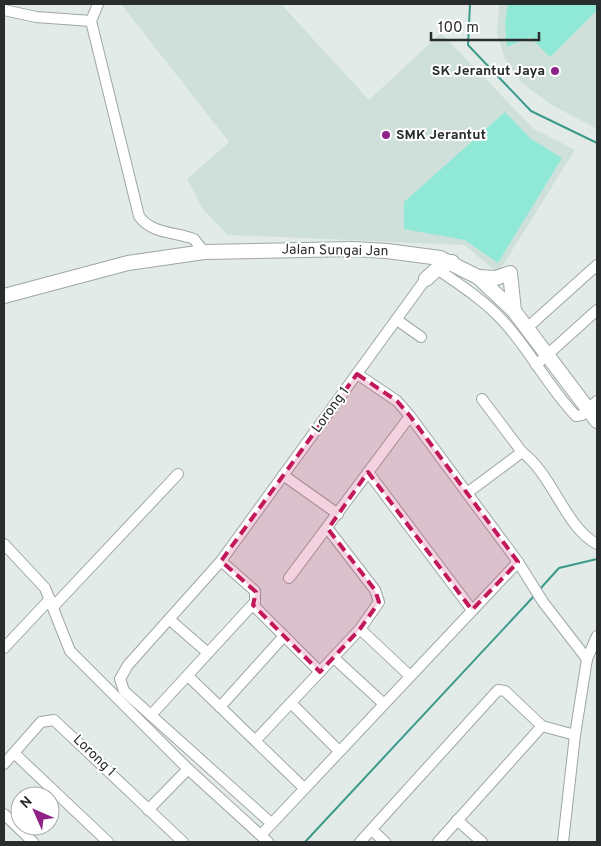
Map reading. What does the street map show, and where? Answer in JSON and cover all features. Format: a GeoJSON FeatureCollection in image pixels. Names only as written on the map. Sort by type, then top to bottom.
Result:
{"type":"FeatureCollection","features":[{"type":"Feature","properties":{"kind":"main road","name":"Jalan Sungai Jan"},"geometry":{"type":"LineString","coordinates":[[4,296],[128,263],[204,252],[353,250],[422,255],[478,277],[514,310],[548,355],[593,405],[597,422]]}},
{"type":"Feature","properties":{"kind":"main road"},"geometry":{"type":"LineString","coordinates":[[422,255],[426,272],[425,281]]}},
{"type":"Feature","properties":{"kind":"main road"},"geometry":{"type":"LineString","coordinates":[[425,281],[443,263]]}},
{"type":"Feature","properties":{"kind":"main road"},"geometry":{"type":"LineString","coordinates":[[478,277],[496,278],[510,273],[514,310]]}},
{"type":"Feature","properties":{"kind":"street"},"geometry":{"type":"LineString","coordinates":[[98,4],[91,21],[139,216],[148,226],[194,239],[204,252]]}},
{"type":"Feature","properties":{"kind":"street"},"geometry":{"type":"LineString","coordinates":[[4,10],[36,17],[91,21]]}},
{"type":"Feature","properties":{"kind":"street"},"geometry":{"type":"LineString","coordinates":[[443,263],[504,322],[576,416],[582,415],[593,405]]}},
{"type":"Feature","properties":{"kind":"street"},"geometry":{"type":"LineString","coordinates":[[527,328],[597,264]]}},
{"type":"Feature","properties":{"kind":"street","name":"Lorong 1"},"geometry":{"type":"LineString","coordinates":[[151,715],[124,691],[120,679],[128,665],[221,561],[425,281]]}},
{"type":"Feature","properties":{"kind":"street"},"geometry":{"type":"LineString","coordinates":[[536,365],[597,310]]}},
{"type":"Feature","properties":{"kind":"street"},"geometry":{"type":"LineString","coordinates":[[397,320],[421,337]]}},
{"type":"Feature","properties":{"kind":"street"},"geometry":{"type":"LineString","coordinates":[[357,374],[386,392],[410,416],[518,562],[543,602],[587,659]]}},
{"type":"Feature","properties":{"kind":"street"},"geometry":{"type":"LineString","coordinates":[[482,399],[522,452],[537,465],[581,532],[597,544]]}},
{"type":"Feature","properties":{"kind":"street"},"geometry":{"type":"LineString","coordinates":[[288,578],[328,529],[410,416]]}},
{"type":"Feature","properties":{"kind":"street"},"geometry":{"type":"LineString","coordinates":[[467,493],[522,452]]}},
{"type":"Feature","properties":{"kind":"street"},"geometry":{"type":"LineString","coordinates":[[368,472],[472,610]]}},
{"type":"Feature","properties":{"kind":"street"},"geometry":{"type":"LineString","coordinates":[[4,648],[52,603],[178,474]]}},
{"type":"Feature","properties":{"kind":"street"},"geometry":{"type":"LineString","coordinates":[[284,475],[338,514]]}},
{"type":"Feature","properties":{"kind":"street"},"geometry":{"type":"LineString","coordinates":[[256,740],[334,658],[360,629],[377,606],[378,596],[328,529]]}},
{"type":"Feature","properties":{"kind":"street"},"geometry":{"type":"LineString","coordinates":[[6,551],[39,580],[52,603],[70,651],[188,769],[264,839],[271,823],[518,562]]}},
{"type":"Feature","properties":{"kind":"street"},"geometry":{"type":"LineString","coordinates":[[221,561],[255,591],[256,598],[253,605],[151,715],[271,823]]}},
{"type":"Feature","properties":{"kind":"street"},"geometry":{"type":"LineString","coordinates":[[253,605],[320,672]]}},
{"type":"Feature","properties":{"kind":"street"},"geometry":{"type":"LineString","coordinates":[[169,619],[208,653]]}},
{"type":"Feature","properties":{"kind":"street"},"geometry":{"type":"LineString","coordinates":[[360,629],[410,676]]}},
{"type":"Feature","properties":{"kind":"street"},"geometry":{"type":"LineString","coordinates":[[220,707],[284,636]]}},
{"type":"Feature","properties":{"kind":"street"},"geometry":{"type":"LineString","coordinates":[[563,842],[575,735],[587,659],[597,636]]}},
{"type":"Feature","properties":{"kind":"street"},"geometry":{"type":"LineString","coordinates":[[334,658],[384,704]]}},
{"type":"Feature","properties":{"kind":"street"},"geometry":{"type":"LineString","coordinates":[[188,676],[304,788]]}},
{"type":"Feature","properties":{"kind":"street"},"geometry":{"type":"LineString","coordinates":[[360,842],[494,692],[498,690],[506,691],[542,726],[575,735]]}},
{"type":"Feature","properties":{"kind":"street"},"geometry":{"type":"LineString","coordinates":[[291,703],[339,751]]}},
{"type":"Feature","properties":{"kind":"street","name":"Lorong 1"},"geometry":{"type":"LineString","coordinates":[[4,764],[42,722],[54,720],[183,842]]}},
{"type":"Feature","properties":{"kind":"street"},"geometry":{"type":"LineString","coordinates":[[438,842],[542,726]]}},
{"type":"Feature","properties":{"kind":"street"},"geometry":{"type":"LineString","coordinates":[[14,753],[108,842]]}},
{"type":"Feature","properties":{"kind":"street"},"geometry":{"type":"LineString","coordinates":[[148,810],[188,769]]}},
{"type":"Feature","properties":{"kind":"street"},"geometry":{"type":"LineString","coordinates":[[4,814],[33,842]]}},
{"type":"Feature","properties":{"kind":"street"},"geometry":{"type":"LineString","coordinates":[[458,820],[482,842]]}},
{"type":"Feature","properties":{"kind":"street"},"geometry":{"type":"LineString","coordinates":[[372,830],[385,842]]}},
{"type":"Feature","properties":{"kind":"highlighted area"},"geometry":{"type":"Polygon","coordinates":[[[357,374],[397,401],[410,416],[518,562],[472,610],[368,472],[328,529],[375,590],[379,602],[360,629],[320,672],[253,605],[256,592],[221,561],[357,374]]]}},
{"type":"Feature","properties":{"kind":"shaded area","name":"SMK Jerantut"},"geometry":{"type":"Polygon","coordinates":[[[121,4],[281,4],[369,100],[441,33],[534,129],[575,150],[498,273],[464,245],[228,235],[202,208],[187,179],[229,142],[121,4]]]}},
{"type":"Feature","properties":{"kind":"shaded area","name":"SK Jerantut Jaya"},"geometry":{"type":"Polygon","coordinates":[[[499,4],[597,4],[597,129],[550,104],[522,83],[505,59],[497,34],[499,4]]]}},
{"type":"Feature","properties":{"kind":"green space"},"geometry":{"type":"Polygon","coordinates":[[[508,4],[597,4],[597,10],[550,57],[530,37],[507,47],[505,23],[508,4]]]}},
{"type":"Feature","properties":{"kind":"green space"},"geometry":{"type":"Polygon","coordinates":[[[505,112],[531,139],[562,158],[498,263],[465,240],[404,229],[404,202],[505,112]]]}},
{"type":"Feature","properties":{"kind":"waterway"},"geometry":{"type":"LineString","coordinates":[[470,4],[468,45],[531,111],[597,143]]}},
{"type":"Feature","properties":{"kind":"waterway"},"geometry":{"type":"LineString","coordinates":[[540,589],[559,568],[597,559]]}},
{"type":"Feature","properties":{"kind":"waterway"},"geometry":{"type":"LineString","coordinates":[[305,842],[535,595]]}},
{"type":"Feature","properties":{"kind":"place","name":"SK Jerantut Jaya"},"geometry":{"type":"Point","coordinates":[555,71]}},
{"type":"Feature","properties":{"kind":"place","name":"SMK Jerantut"},"geometry":{"type":"Point","coordinates":[386,135]}}]}
